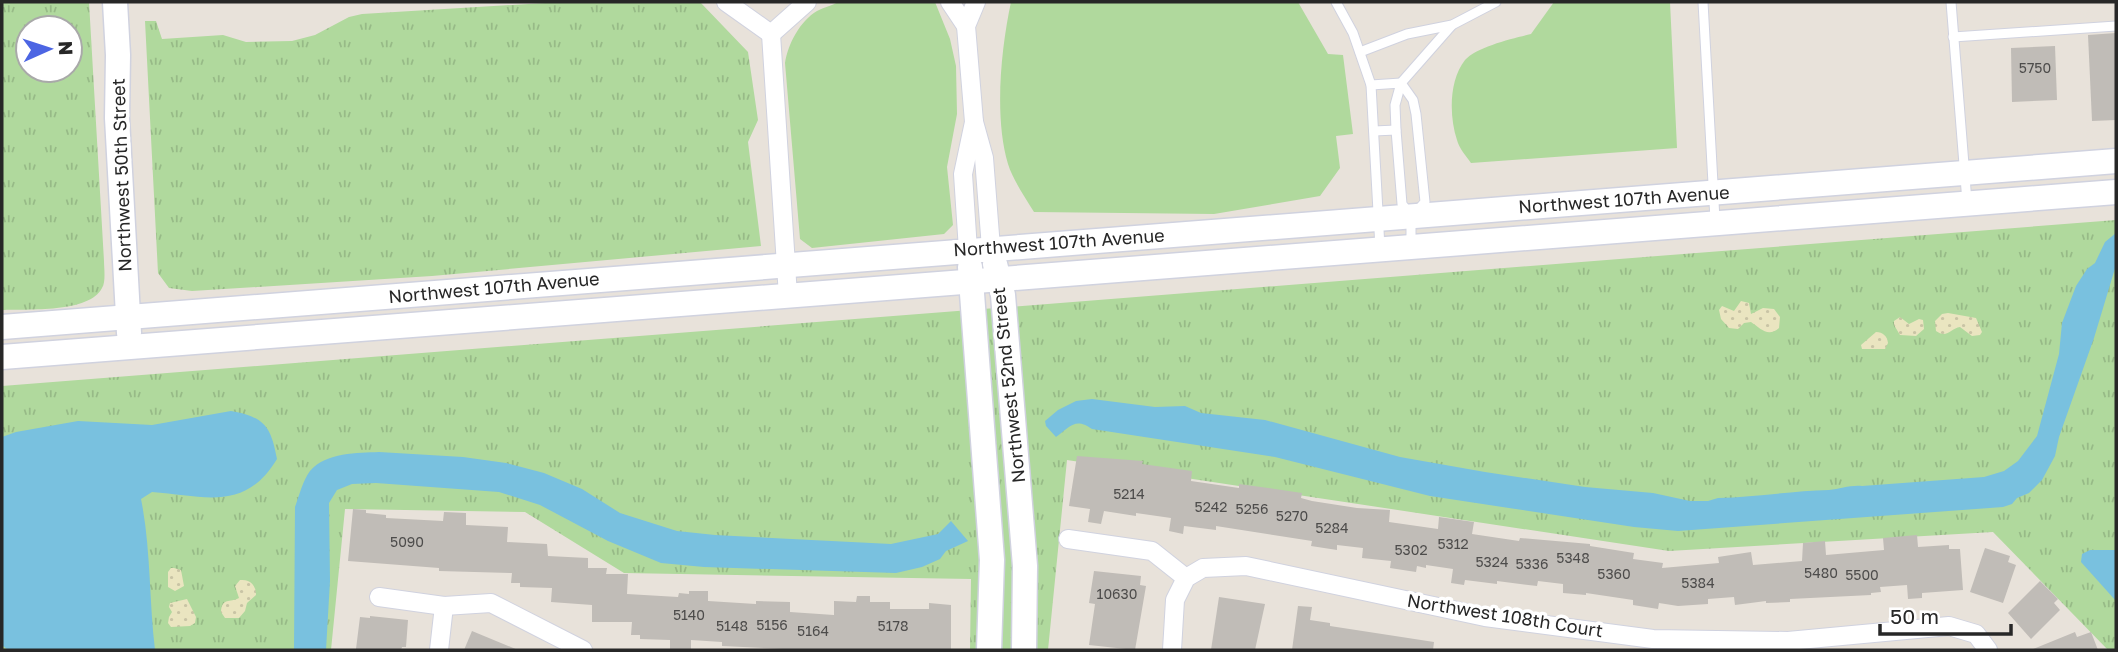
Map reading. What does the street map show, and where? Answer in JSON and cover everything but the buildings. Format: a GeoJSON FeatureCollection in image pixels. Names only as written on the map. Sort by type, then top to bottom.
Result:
{"type":"FeatureCollection","features":[{"type":"Feature","properties":{"kind":"main road","name":"Northwest 50th Street"},"geometry":{"type":"LineString","coordinates":[[115,2],[117,118],[130,347]]}},
{"type":"Feature","properties":{"kind":"main road","name":"Northwest 107th Avenue"},"geometry":{"type":"LineString","coordinates":[[2,327],[2116,161]]}},
{"type":"Feature","properties":{"kind":"main road","name":"Northwest 107th Avenue"},"geometry":{"type":"LineString","coordinates":[[2,357],[2116,192]]}},
{"type":"Feature","properties":{"kind":"main road","name":"Northwest 52nd Street"},"geometry":{"type":"LineString","coordinates":[[980,249],[999,279],[1003,295],[1023,538],[1026,611],[1024,650]]}},
{"type":"Feature","properties":{"kind":"main road","name":"Northwest 52nd Street"},"geometry":{"type":"LineString","coordinates":[[980,249],[972,281],[992,560],[989,650]]}},
{"type":"Feature","properties":{"kind":"street"},"geometry":{"type":"LineString","coordinates":[[726,2],[771,34]]}},
{"type":"Feature","properties":{"kind":"street"},"geometry":{"type":"LineString","coordinates":[[771,34],[807,2]]}},
{"type":"Feature","properties":{"kind":"street","name":"Northwest 52nd Street"},"geometry":{"type":"LineString","coordinates":[[950,2],[966,26]]}},
{"type":"Feature","properties":{"kind":"street","name":"Northwest 52nd Street"},"geometry":{"type":"LineString","coordinates":[[976,2],[966,26],[974,121],[962,174],[980,249]]}},
{"type":"Feature","properties":{"kind":"street"},"geometry":{"type":"LineString","coordinates":[[771,34],[788,296]]}},
{"type":"Feature","properties":{"kind":"street"},"geometry":{"type":"LineString","coordinates":[[1068,539],[1152,551],[1186,578],[1175,600],[1172,650]]}},
{"type":"Feature","properties":{"kind":"street","name":"Northwest 108th Court"},"geometry":{"type":"LineString","coordinates":[[1186,578],[1203,568],[1246,566],[1485,617],[1653,639],[1788,645],[1949,626],[1976,634],[1988,650]]}},
{"type":"Feature","properties":{"kind":"street"},"geometry":{"type":"LineString","coordinates":[[379,597],[444,606],[491,603],[583,650]]}},
{"type":"Feature","properties":{"kind":"street"},"geometry":{"type":"LineString","coordinates":[[439,650],[444,606]]}},
{"type":"Feature","properties":{"kind":"lane"},"geometry":{"type":"LineString","coordinates":[[1336,2],[1353,33],[1371,85],[1380,249]]}},
{"type":"Feature","properties":{"kind":"lane"},"geometry":{"type":"LineString","coordinates":[[1360,52],[1407,34],[1452,25],[1496,2]]}},
{"type":"Feature","properties":{"kind":"lane"},"geometry":{"type":"LineString","coordinates":[[1703,2],[1715,223]]}},
{"type":"Feature","properties":{"kind":"lane"},"geometry":{"type":"LineString","coordinates":[[1951,2],[1967,204]]}},
{"type":"Feature","properties":{"kind":"lane"},"geometry":{"type":"LineString","coordinates":[[1411,247],[1411,216],[1402,204],[1395,105],[1401,83],[1452,25]]}},
{"type":"Feature","properties":{"kind":"lane"},"geometry":{"type":"LineString","coordinates":[[1953,37],[2116,26]]}},
{"type":"Feature","properties":{"kind":"lane"},"geometry":{"type":"LineString","coordinates":[[1371,85],[1401,83]]}},
{"type":"Feature","properties":{"kind":"lane"},"geometry":{"type":"LineString","coordinates":[[1401,83],[1413,100],[1422,160],[1425,202],[1411,216]]}},
{"type":"Feature","properties":{"kind":"lane"},"geometry":{"type":"LineString","coordinates":[[1374,131],[1396,130]]}},
{"type":"Feature","properties":{"kind":"green space"},"geometry":{"type":"Polygon","coordinates":[[[2,2],[89,2],[104,279],[102,288],[85,302],[41,309],[2,310],[2,2]]]}},
{"type":"Feature","properties":{"kind":"green space"},"geometry":{"type":"Polygon","coordinates":[[[562,2],[700,2],[748,52],[758,120],[748,142],[761,246],[432,276],[192,291],[169,288],[158,273],[145,21],[156,21],[162,39],[223,35],[246,42],[292,41],[315,35],[349,17],[362,14],[562,2]]]}},
{"type":"Feature","properties":{"kind":"green space"},"geometry":{"type":"Polygon","coordinates":[[[838,2],[935,2],[950,39],[956,66],[957,114],[947,167],[953,225],[944,234],[812,248],[800,239],[785,63],[792,41],[805,21],[817,11],[838,2]]]}},
{"type":"Feature","properties":{"kind":"green space"},"geometry":{"type":"Polygon","coordinates":[[[1011,2],[1298,2],[1328,54],[1343,55],[1353,134],[1336,136],[1340,168],[1320,196],[1214,214],[1034,212],[1010,170],[1001,125],[1000,83],[1011,2]]]}},
{"type":"Feature","properties":{"kind":"green space"},"geometry":{"type":"Polygon","coordinates":[[[1554,2],[1670,2],[1677,148],[1471,163],[1458,143],[1454,130],[1452,98],[1460,68],[1470,55],[1478,51],[1531,34],[1554,2]]]}},
{"type":"Feature","properties":{"kind":"green space"},"geometry":{"type":"Polygon","coordinates":[[[2116,220],[2116,650],[2108,650],[1993,532],[1669,551],[1067,460],[1048,650],[970,650],[971,579],[624,573],[525,512],[345,509],[331,650],[2,650],[2,386],[2116,220]]]}},
{"type":"Feature","properties":{"kind":"sand"},"geometry":{"type":"Polygon","coordinates":[[[1741,301],[1749,303],[1751,314],[1763,308],[1774,309],[1780,317],[1779,328],[1768,332],[1751,322],[1744,323],[1738,329],[1729,328],[1721,319],[1719,310],[1722,306],[1734,311],[1741,301]]]}},
{"type":"Feature","properties":{"kind":"sand"},"geometry":{"type":"Polygon","coordinates":[[[1942,314],[1976,318],[1982,332],[1972,336],[1960,327],[1946,334],[1936,331],[1935,321],[1942,314]]]}},
{"type":"Feature","properties":{"kind":"sand"},"geometry":{"type":"Polygon","coordinates":[[[1900,317],[1909,324],[1923,320],[1924,329],[1916,336],[1900,335],[1894,321],[1900,317]]]}},
{"type":"Feature","properties":{"kind":"sand"},"geometry":{"type":"Polygon","coordinates":[[[1876,332],[1887,338],[1885,349],[1862,349],[1861,345],[1876,332]]]}},
{"type":"Feature","properties":{"kind":"sand"},"geometry":{"type":"Polygon","coordinates":[[[174,568],[181,570],[184,586],[175,591],[168,587],[168,572],[174,568]]]}},
{"type":"Feature","properties":{"kind":"sand"},"geometry":{"type":"Polygon","coordinates":[[[240,580],[252,583],[256,595],[247,603],[239,618],[225,618],[221,612],[223,604],[239,598],[235,586],[240,580]]]}},
{"type":"Feature","properties":{"kind":"sand"},"geometry":{"type":"Polygon","coordinates":[[[187,599],[196,617],[195,623],[190,626],[171,627],[168,623],[172,612],[170,603],[187,599]]]}},
{"type":"Feature","properties":{"kind":"water"},"geometry":{"type":"Polygon","coordinates":[[[2116,233],[2116,265],[2055,456],[2042,480],[2029,493],[2003,507],[1678,531],[1634,527],[1430,496],[1275,457],[1092,429],[1081,424],[1073,425],[1056,437],[1045,421],[1058,410],[1076,401],[1092,399],[1155,407],[1185,406],[1201,413],[1265,420],[1400,457],[1585,487],[1653,493],[1690,501],[1984,477],[2004,471],[2018,461],[2037,436],[2059,354],[2062,323],[2076,286],[2087,269],[2095,263],[2105,242],[2116,233]]]}},
{"type":"Feature","properties":{"kind":"water"},"geometry":{"type":"Polygon","coordinates":[[[231,411],[259,420],[269,431],[277,459],[265,476],[237,494],[222,497],[152,492],[141,499],[147,536],[155,650],[8,650],[2,645],[2,437],[78,421],[152,425],[231,411]]]}},
{"type":"Feature","properties":{"kind":"water"},"geometry":{"type":"Polygon","coordinates":[[[379,452],[463,457],[506,463],[544,473],[582,489],[620,513],[677,531],[891,544],[938,534],[951,521],[968,541],[946,551],[940,559],[922,567],[896,573],[704,567],[661,563],[608,541],[540,505],[499,492],[376,483],[352,484],[337,490],[329,503],[330,581],[326,650],[294,650],[295,507],[303,483],[310,471],[325,460],[343,455],[379,452]]]}},
{"type":"Feature","properties":{"kind":"water"},"geometry":{"type":"Polygon","coordinates":[[[2090,550],[2116,550],[2116,601],[2081,562],[2082,554],[2090,550]]]}}]}
